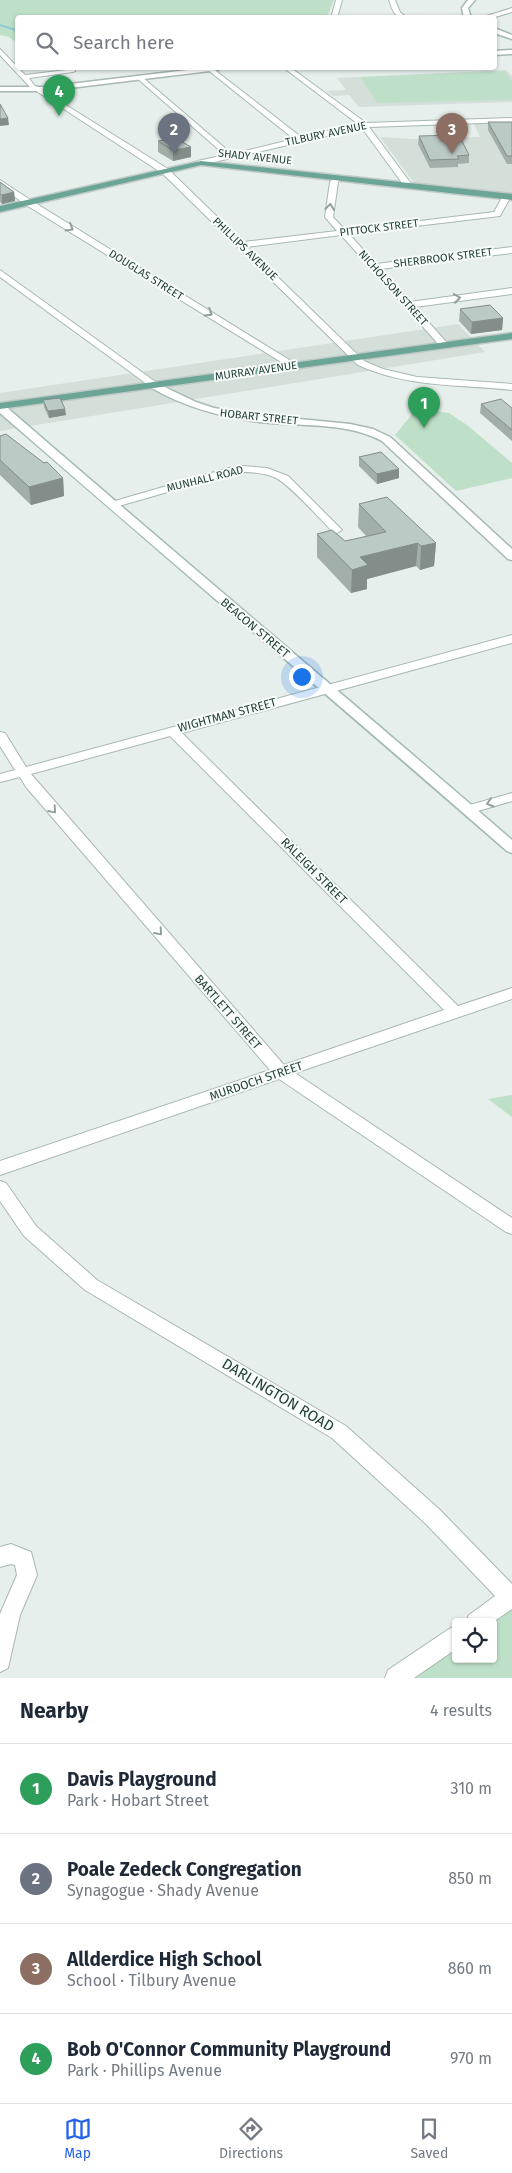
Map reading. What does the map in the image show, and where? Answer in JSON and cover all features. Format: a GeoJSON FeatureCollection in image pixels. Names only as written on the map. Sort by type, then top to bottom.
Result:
{"type":"FeatureCollection","features":[{"type":"Feature","properties":{"kind":"main road"},"geometry":{"type":"LineString","coordinates":[[467,15],[465,8],[472,0]]}},
{"type":"Feature","properties":{"kind":"main road"},"geometry":{"type":"LineString","coordinates":[[497,31],[512,37]]}},
{"type":"Feature","properties":{"kind":"main road"},"geometry":{"type":"LineString","coordinates":[[497,52],[512,52]]}},
{"type":"Feature","properties":{"kind":"main road"},"geometry":{"type":"LineString","coordinates":[[0,89],[37,89],[199,70]]}},
{"type":"Feature","properties":{"kind":"main road","name":"SHADY AVENUE"},"geometry":{"type":"LineString","coordinates":[[0,209],[201,163],[509,196]]}},
{"type":"Feature","properties":{"kind":"main road","name":"MURRAY AVENUE"},"geometry":{"type":"LineString","coordinates":[[0,407],[512,336]]}},
{"type":"Feature","properties":{"kind":"main road","name":"HOBART STREET"},"geometry":{"type":"LineString","coordinates":[[154,385],[183,402],[212,412],[357,427],[377,433],[386,439],[512,556]]}},
{"type":"Feature","properties":{"kind":"main road","name":"BEACON STREET"},"geometry":{"type":"LineString","coordinates":[[0,407],[112,505],[326,688],[339,697],[512,848]]}},
{"type":"Feature","properties":{"kind":"street"},"geometry":{"type":"LineString","coordinates":[[335,15],[338,0]]}},
{"type":"Feature","properties":{"kind":"street"},"geometry":{"type":"LineString","coordinates":[[392,0],[397,13],[400,15]]}},
{"type":"Feature","properties":{"kind":"street"},"geometry":{"type":"LineString","coordinates":[[494,15],[512,10]]}},
{"type":"Feature","properties":{"kind":"street","name":"PHILLIPS AVENUE"},"geometry":{"type":"LineString","coordinates":[[0,51],[14,62]]}},
{"type":"Feature","properties":{"kind":"street","name":"PHILLIPS AVENUE"},"geometry":{"type":"LineString","coordinates":[[18,70],[22,77],[37,89],[165,171],[355,358],[373,369],[406,379],[442,384],[512,387]]}},
{"type":"Feature","properties":{"kind":"street"},"geometry":{"type":"LineString","coordinates":[[22,77],[73,70]]}},
{"type":"Feature","properties":{"kind":"street"},"geometry":{"type":"LineString","coordinates":[[216,70],[300,140]]}},
{"type":"Feature","properties":{"kind":"street"},"geometry":{"type":"LineString","coordinates":[[290,70],[364,125],[408,185]]}},
{"type":"Feature","properties":{"kind":"street"},"geometry":{"type":"LineString","coordinates":[[140,78],[230,156]]}},
{"type":"Feature","properties":{"kind":"street","name":"TILBURY AVENUE"},"geometry":{"type":"LineString","coordinates":[[201,163],[364,125],[512,120]]}},
{"type":"Feature","properties":{"kind":"street","name":"NICHOLSON STREET"},"geometry":{"type":"LineString","coordinates":[[337,178],[334,182],[329,217],[444,345]]}},
{"type":"Feature","properties":{"kind":"street","name":"DOUGLAS STREET"},"geometry":{"type":"LineString","coordinates":[[0,182],[29,203],[294,366]]}},
{"type":"Feature","properties":{"kind":"street","name":"PITTOCK STREET"},"geometry":{"type":"LineString","coordinates":[[242,245],[497,214],[509,196]]}},
{"type":"Feature","properties":{"kind":"street","name":"SHERBROOK STREET"},"geometry":{"type":"LineString","coordinates":[[375,267],[512,250]]}},
{"type":"Feature","properties":{"kind":"street","name":"HOBART STREET"},"geometry":{"type":"LineString","coordinates":[[0,273],[154,385]]}},
{"type":"Feature","properties":{"kind":"street"},"geometry":{"type":"LineString","coordinates":[[408,305],[512,291]]}},
{"type":"Feature","properties":{"kind":"street","name":"MUNHALL ROAD"},"geometry":{"type":"LineString","coordinates":[[112,505],[228,471],[254,468],[275,473],[284,478],[337,530]]}},
{"type":"Feature","properties":{"kind":"street","name":"WIGHTMAN STREET"},"geometry":{"type":"LineString","coordinates":[[0,778],[512,639]]}},
{"type":"Feature","properties":{"kind":"street","name":"RALEIGH STREET"},"geometry":{"type":"LineString","coordinates":[[172,730],[456,1012]]}},
{"type":"Feature","properties":{"kind":"street","name":"BARTLETT STREET"},"geometry":{"type":"LineString","coordinates":[[0,736],[31,784],[281,1072],[512,1227]]}},
{"type":"Feature","properties":{"kind":"street"},"geometry":{"type":"LineString","coordinates":[[468,810],[512,797]]}},
{"type":"Feature","properties":{"kind":"street","name":"MURDOCH STREET"},"geometry":{"type":"LineString","coordinates":[[0,1168],[512,993]]}},
{"type":"Feature","properties":{"kind":"street","name":"DARLINGTON ROAD"},"geometry":{"type":"LineString","coordinates":[[0,1188],[30,1231],[91,1285],[339,1432],[433,1517],[511,1599],[482,1618]]}},
{"type":"Feature","properties":{"kind":"street"},"geometry":{"type":"LineString","coordinates":[[0,1557],[11,1554],[24,1559],[27,1575],[10,1615],[0,1661]]}},
{"type":"Feature","properties":{"kind":"street"},"geometry":{"type":"LineString","coordinates":[[396,1678],[452,1639]]}},
{"type":"Feature","properties":{"kind":"shaded area"},"geometry":{"type":"Polygon","coordinates":[[[506,70],[512,76],[512,102],[359,107],[349,95],[333,96],[326,91],[346,90],[337,78],[506,70]]]}},
{"type":"Feature","properties":{"kind":"shaded area"},"geometry":{"type":"Polygon","coordinates":[[[512,123],[512,193],[414,183],[380,137],[449,141],[448,138],[480,137],[474,124],[512,123]]]}},
{"type":"Feature","properties":{"kind":"shaded area"},"geometry":{"type":"Polygon","coordinates":[[[458,324],[485,352],[0,431],[0,393],[458,324]]]}},
{"type":"Feature","properties":{"kind":"green space"},"geometry":{"type":"Polygon","coordinates":[[[0,0],[334,0],[328,15],[15,15],[15,42],[9,37],[0,35],[0,0]]]}},
{"type":"Feature","properties":{"kind":"green space"},"geometry":{"type":"Polygon","coordinates":[[[505,71],[512,82],[512,100],[377,103],[360,77],[505,71]]]}},
{"type":"Feature","properties":{"kind":"green space"},"geometry":{"type":"Polygon","coordinates":[[[417,408],[449,413],[467,425],[512,463],[512,478],[456,491],[395,435],[417,408]]]}},
{"type":"Feature","properties":{"kind":"green space"},"geometry":{"type":"Polygon","coordinates":[[[512,1095],[512,1117],[488,1099],[512,1095]]]}},
{"type":"Feature","properties":{"kind":"green space"},"geometry":{"type":"Polygon","coordinates":[[[512,1597],[512,1678],[396,1678],[452,1639],[452,1663],[497,1663],[496,1618],[512,1597]]]}},
{"type":"Feature","properties":{"kind":"building"},"geometry":{"type":"Polygon","coordinates":[[[0,104],[8,118],[0,119],[0,104]]]}},
{"type":"Feature","properties":{"kind":"building"},"geometry":{"type":"Polygon","coordinates":[[[488,122],[512,122],[512,156],[507,156],[488,122]]]}},
{"type":"Feature","properties":{"kind":"building"},"geometry":{"type":"Polygon","coordinates":[[[459,135],[469,155],[457,156],[459,159],[430,160],[419,136],[459,135]]]}},
{"type":"Feature","properties":{"kind":"building"},"geometry":{"type":"Polygon","coordinates":[[[176,138],[191,147],[173,150],[158,141],[176,138]]]}},
{"type":"Feature","properties":{"kind":"building"},"geometry":{"type":"Polygon","coordinates":[[[0,182],[14,192],[0,194],[0,182]]]}},
{"type":"Feature","properties":{"kind":"building"},"geometry":{"type":"Polygon","coordinates":[[[490,305],[503,318],[472,322],[460,309],[490,305]]]}},
{"type":"Feature","properties":{"kind":"building"},"geometry":{"type":"Polygon","coordinates":[[[60,398],[65,409],[48,411],[43,400],[60,398]]]}},
{"type":"Feature","properties":{"kind":"building"},"geometry":{"type":"Polygon","coordinates":[[[501,399],[512,408],[512,430],[481,404],[501,399]]]}},
{"type":"Feature","properties":{"kind":"building"},"geometry":{"type":"Polygon","coordinates":[[[6,434],[44,463],[47,462],[63,478],[29,487],[0,460],[0,436],[6,434]]]}},
{"type":"Feature","properties":{"kind":"building"},"geometry":{"type":"Polygon","coordinates":[[[381,452],[399,469],[377,474],[359,457],[381,452]]]}},
{"type":"Feature","properties":{"kind":"building"},"geometry":{"type":"Polygon","coordinates":[[[387,497],[436,543],[421,546],[418,543],[360,557],[368,565],[352,570],[317,534],[332,530],[345,541],[386,532],[359,504],[387,497]]]}},
{"type":"Feature","properties":{"kind":"waterway"},"geometry":{"type":"LineString","coordinates":[[0,25],[15,30]]}},
{"type":"Feature","properties":{"kind":"place","name":"Bob O'Connor Community Playground"},"geometry":{"type":"Point","coordinates":[59,116]}},
{"type":"Feature","properties":{"kind":"place","name":"Poale Zedeck Congregation"},"geometry":{"type":"Point","coordinates":[174,154]}},
{"type":"Feature","properties":{"kind":"place","name":"Allderdice High School"},"geometry":{"type":"Point","coordinates":[452,154]}},
{"type":"Feature","properties":{"kind":"place","name":"Davis Playground"},"geometry":{"type":"Point","coordinates":[424,428]}}]}
